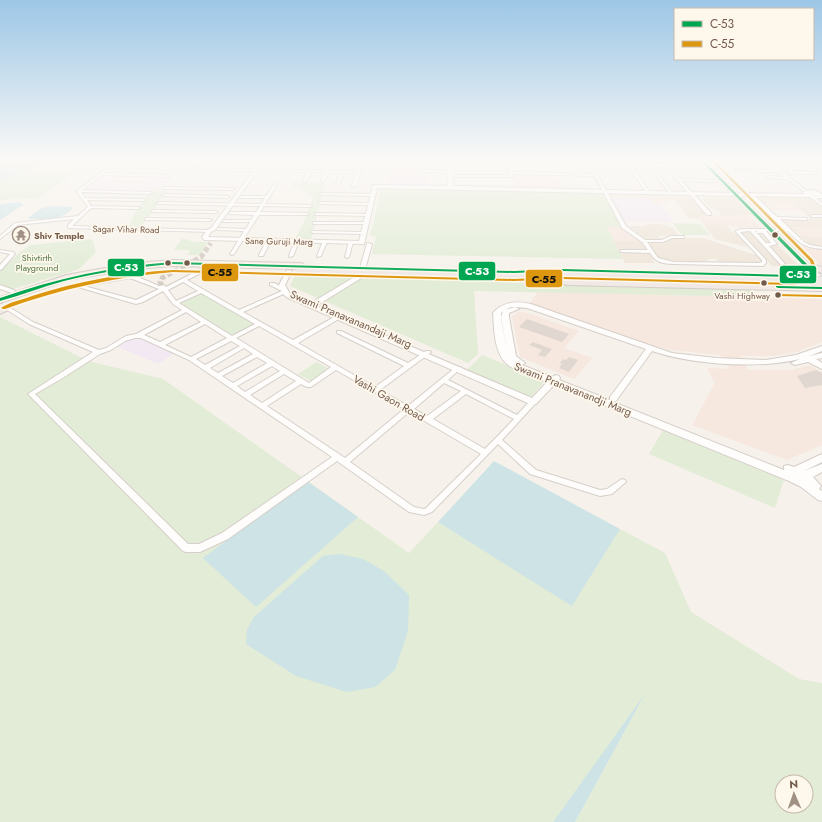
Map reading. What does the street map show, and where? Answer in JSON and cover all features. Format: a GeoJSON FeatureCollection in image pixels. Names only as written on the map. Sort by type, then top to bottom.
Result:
{"type":"FeatureCollection","features":[{"type":"Feature","properties":{"kind":"highway"},"geometry":{"type":"LineString","coordinates":[[2,308],[68,283],[173,263],[565,276],[821,275]]}},
{"type":"Feature","properties":{"kind":"highway"},"geometry":{"type":"LineString","coordinates":[[794,276],[805,272],[807,269],[806,266]]}},
{"type":"Feature","properties":{"kind":"highway"},"geometry":{"type":"LineString","coordinates":[[0,300],[66,278],[163,268],[289,271],[301,268]]}},
{"type":"Feature","properties":{"kind":"highway"},"geometry":{"type":"LineString","coordinates":[[514,274],[563,270],[794,276],[821,275]]}},
{"type":"Feature","properties":{"kind":"highway"},"geometry":{"type":"LineString","coordinates":[[0,296],[64,275],[133,271]]}},
{"type":"Feature","properties":{"kind":"highway"},"geometry":{"type":"LineString","coordinates":[[514,274],[566,282],[822,288]]}},
{"type":"Feature","properties":{"kind":"highway"},"geometry":{"type":"LineString","coordinates":[[806,288],[822,292]]}},
{"type":"Feature","properties":{"kind":"street","name":"Sagar Vihar Road"},"geometry":{"type":"LineString","coordinates":[[85,200],[90,207],[70,225],[70,227],[209,231]]}},
{"type":"Feature","properties":{"kind":"street"},"geometry":{"type":"LineString","coordinates":[[182,230],[206,200]]}},
{"type":"Feature","properties":{"kind":"street"},"geometry":{"type":"LineString","coordinates":[[209,231],[213,229],[232,200]]}},
{"type":"Feature","properties":{"kind":"street"},"geometry":{"type":"LineString","coordinates":[[232,254],[265,200]]}},
{"type":"Feature","properties":{"kind":"street"},"geometry":{"type":"LineString","coordinates":[[314,305],[361,276],[366,242],[364,233],[372,200]]}},
{"type":"Feature","properties":{"kind":"street"},"geometry":{"type":"LineString","coordinates":[[610,200],[624,227],[644,241],[656,259],[668,263],[761,265],[764,263],[764,260],[737,231],[788,230]]}},
{"type":"Feature","properties":{"kind":"street"},"geometry":{"type":"LineString","coordinates":[[697,200],[709,214]]}},
{"type":"Feature","properties":{"kind":"street"},"geometry":{"type":"LineString","coordinates":[[745,200],[821,275]]}},
{"type":"Feature","properties":{"kind":"street"},"geometry":{"type":"LineString","coordinates":[[757,200],[805,245],[822,248]]}},
{"type":"Feature","properties":{"kind":"street"},"geometry":{"type":"LineString","coordinates":[[159,203],[310,206]]}},
{"type":"Feature","properties":{"kind":"street"},"geometry":{"type":"LineString","coordinates":[[320,203],[371,204]]}},
{"type":"Feature","properties":{"kind":"street"},"geometry":{"type":"LineString","coordinates":[[90,207],[138,208]]}},
{"type":"Feature","properties":{"kind":"street"},"geometry":{"type":"LineString","coordinates":[[154,211],[216,212]]}},
{"type":"Feature","properties":{"kind":"street"},"geometry":{"type":"LineString","coordinates":[[230,213],[307,214]]}},
{"type":"Feature","properties":{"kind":"street"},"geometry":{"type":"LineString","coordinates":[[317,214],[368,215]]}},
{"type":"Feature","properties":{"kind":"street"},"geometry":{"type":"LineString","coordinates":[[813,216],[822,216]]}},
{"type":"Feature","properties":{"kind":"street"},"geometry":{"type":"LineString","coordinates":[[0,238],[17,224],[79,217]]}},
{"type":"Feature","properties":{"kind":"street"},"geometry":{"type":"LineString","coordinates":[[147,219],[210,220]]}},
{"type":"Feature","properties":{"kind":"street"},"geometry":{"type":"LineString","coordinates":[[776,219],[805,219]]}},
{"type":"Feature","properties":{"kind":"street"},"geometry":{"type":"LineString","coordinates":[[776,219],[799,220]]}},
{"type":"Feature","properties":{"kind":"street"},"geometry":{"type":"LineString","coordinates":[[224,221],[252,221]]}},
{"type":"Feature","properties":{"kind":"street"},"geometry":{"type":"LineString","coordinates":[[315,222],[366,223]]}},
{"type":"Feature","properties":{"kind":"street"},"geometry":{"type":"LineString","coordinates":[[218,229],[247,230]]}},
{"type":"Feature","properties":{"kind":"street"},"geometry":{"type":"LineString","coordinates":[[774,230],[806,266],[821,275]]}},
{"type":"Feature","properties":{"kind":"street","name":"Sane Guruji Marg"},"geometry":{"type":"LineString","coordinates":[[209,231],[205,238],[212,241],[366,242]]}},
{"type":"Feature","properties":{"kind":"street"},"geometry":{"type":"LineString","coordinates":[[751,231],[783,264]]}},
{"type":"Feature","properties":{"kind":"street"},"geometry":{"type":"LineString","coordinates":[[751,231],[764,232],[775,244],[765,245]]}},
{"type":"Feature","properties":{"kind":"street"},"geometry":{"type":"LineString","coordinates":[[313,232],[364,233]]}},
{"type":"Feature","properties":{"kind":"street"},"geometry":{"type":"LineString","coordinates":[[364,233],[366,242]]}},
{"type":"Feature","properties":{"kind":"street"},"geometry":{"type":"LineString","coordinates":[[644,241],[664,241],[671,237],[682,237]]}},
{"type":"Feature","properties":{"kind":"street"},"geometry":{"type":"LineString","coordinates":[[758,237],[747,238],[760,251],[771,251]]}},
{"type":"Feature","properties":{"kind":"street"},"geometry":{"type":"LineString","coordinates":[[261,255],[269,241]]}},
{"type":"Feature","properties":{"kind":"street"},"geometry":{"type":"LineString","coordinates":[[291,256],[297,241]]}},
{"type":"Feature","properties":{"kind":"street"},"geometry":{"type":"LineString","coordinates":[[319,256],[324,242]]}},
{"type":"Feature","properties":{"kind":"street"},"geometry":{"type":"LineString","coordinates":[[346,257],[351,242]]}},
{"type":"Feature","properties":{"kind":"street"},"geometry":{"type":"LineString","coordinates":[[0,251],[13,254],[0,268]]}},
{"type":"Feature","properties":{"kind":"street"},"geometry":{"type":"LineString","coordinates":[[622,251],[650,252]]}},
{"type":"Feature","properties":{"kind":"street"},"geometry":{"type":"LineString","coordinates":[[78,285],[82,288],[138,302],[205,269]]}},
{"type":"Feature","properties":{"kind":"street"},"geometry":{"type":"LineString","coordinates":[[70,287],[126,276],[133,271],[164,288],[175,303],[309,386],[336,367]]}},
{"type":"Feature","properties":{"kind":"street"},"geometry":{"type":"LineString","coordinates":[[286,290],[282,284],[289,271]]}},
{"type":"Feature","properties":{"kind":"street","name":"Vashi Gaon Road"},"geometry":{"type":"LineString","coordinates":[[183,280],[486,453]]}},
{"type":"Feature","properties":{"kind":"street"},"geometry":{"type":"LineString","coordinates":[[272,284],[286,290]]}},
{"type":"Feature","properties":{"kind":"street"},"geometry":{"type":"LineString","coordinates":[[0,287],[12,291]]}},
{"type":"Feature","properties":{"kind":"street"},"geometry":{"type":"LineString","coordinates":[[175,303],[201,290]]}},
{"type":"Feature","properties":{"kind":"street"},"geometry":{"type":"LineString","coordinates":[[239,312],[286,290]]}},
{"type":"Feature","properties":{"kind":"street","name":"Swami Pranavanandaji Marg"},"geometry":{"type":"LineString","coordinates":[[286,290],[288,296],[314,305],[426,353],[534,402]]}},
{"type":"Feature","properties":{"kind":"street"},"geometry":{"type":"LineString","coordinates":[[2,308],[31,323],[98,352]]}},
{"type":"Feature","properties":{"kind":"street","name":"Swami Pranavanandji Marg"},"geometry":{"type":"LineString","coordinates":[[822,348],[813,357],[787,365],[746,366],[672,359],[526,309],[515,309],[506,312],[505,317],[514,359],[555,379],[794,475],[805,476],[822,491]]}},
{"type":"Feature","properties":{"kind":"street"},"geometry":{"type":"LineString","coordinates":[[137,336],[186,310]]}},
{"type":"Feature","properties":{"kind":"street"},"geometry":{"type":"LineString","coordinates":[[293,343],[339,316]]}},
{"type":"Feature","properties":{"kind":"street"},"geometry":{"type":"LineString","coordinates":[[160,345],[205,322]]}},
{"type":"Feature","properties":{"kind":"street"},"geometry":{"type":"LineString","coordinates":[[191,359],[259,324]]}},
{"type":"Feature","properties":{"kind":"street"},"geometry":{"type":"LineString","coordinates":[[338,332],[409,366]]}},
{"type":"Feature","properties":{"kind":"street"},"geometry":{"type":"LineString","coordinates":[[337,457],[225,536],[200,548],[186,548],[31,394],[98,352],[105,350],[124,338],[142,336],[191,359],[345,462],[412,510],[424,512],[429,510],[486,453],[555,379]]}},
{"type":"Feature","properties":{"kind":"street"},"geometry":{"type":"LineString","coordinates":[[205,368],[244,346]]}},
{"type":"Feature","properties":{"kind":"street"},"geometry":{"type":"LineString","coordinates":[[613,399],[649,350]]}},
{"type":"Feature","properties":{"kind":"street"},"geometry":{"type":"LineString","coordinates":[[375,390],[426,353]]}},
{"type":"Feature","properties":{"kind":"street"},"geometry":{"type":"LineString","coordinates":[[218,376],[257,354]]}},
{"type":"Feature","properties":{"kind":"street"},"geometry":{"type":"LineString","coordinates":[[813,357],[822,366]]}},
{"type":"Feature","properties":{"kind":"street"},"geometry":{"type":"LineString","coordinates":[[233,386],[272,363]]}},
{"type":"Feature","properties":{"kind":"street"},"geometry":{"type":"LineString","coordinates":[[345,462],[458,368]]}},
{"type":"Feature","properties":{"kind":"street"},"geometry":{"type":"LineString","coordinates":[[244,395],[284,371]]}},
{"type":"Feature","properties":{"kind":"street","name":"Swami Pranavanandji Marg"},"geometry":{"type":"LineString","coordinates":[[555,379],[613,399],[794,475],[822,497]]}},
{"type":"Feature","properties":{"kind":"street"},"geometry":{"type":"LineString","coordinates":[[444,380],[518,418]]}},
{"type":"Feature","properties":{"kind":"street"},"geometry":{"type":"LineString","coordinates":[[262,406],[301,381]]}},
{"type":"Feature","properties":{"kind":"street"},"geometry":{"type":"LineString","coordinates":[[427,420],[466,391]]}},
{"type":"Feature","properties":{"kind":"street"},"geometry":{"type":"LineString","coordinates":[[498,440],[533,472],[600,493],[609,492],[622,482]]}},
{"type":"Feature","properties":{"kind":"street"},"geometry":{"type":"LineString","coordinates":[[794,475],[822,458]]}},
{"type":"Feature","properties":{"kind":"street"},"geometry":{"type":"LineString","coordinates":[[805,476],[822,468]]}},
{"type":"Feature","properties":{"kind":"shaded area"},"geometry":{"type":"Polygon","coordinates":[[[611,200],[652,200],[655,204],[660,204],[673,222],[624,221],[611,200]]]}},
{"type":"Feature","properties":{"kind":"shaded area"},"geometry":{"type":"Polygon","coordinates":[[[652,200],[669,200],[670,203],[665,203],[666,204],[655,204],[652,200]]]}},
{"type":"Feature","properties":{"kind":"shaded area"},"geometry":{"type":"Polygon","coordinates":[[[675,200],[694,200],[708,216],[703,215],[699,218],[689,218],[675,200]]]}},
{"type":"Feature","properties":{"kind":"shaded area"},"geometry":{"type":"Polygon","coordinates":[[[703,200],[736,200],[751,215],[722,216],[717,210],[710,208],[703,200]]]}},
{"type":"Feature","properties":{"kind":"shaded area"},"geometry":{"type":"Polygon","coordinates":[[[762,200],[814,200],[822,206],[822,229],[790,227],[781,219],[811,219],[792,203],[764,203],[762,200]]]}},
{"type":"Feature","properties":{"kind":"shaded area"},"geometry":{"type":"Polygon","coordinates":[[[18,202],[23,205],[0,220],[0,204],[18,202]]]}},
{"type":"Feature","properties":{"kind":"shaded area"},"geometry":{"type":"Polygon","coordinates":[[[764,203],[792,203],[802,211],[772,210],[764,203]]]}},
{"type":"Feature","properties":{"kind":"shaded area"},"geometry":{"type":"Polygon","coordinates":[[[50,206],[73,208],[69,212],[59,217],[42,219],[28,218],[40,209],[50,206]]]}},
{"type":"Feature","properties":{"kind":"shaded area"},"geometry":{"type":"Polygon","coordinates":[[[703,215],[749,216],[763,229],[727,226],[724,223],[703,223],[699,218],[703,215]]]}},
{"type":"Feature","properties":{"kind":"shaded area"},"geometry":{"type":"Polygon","coordinates":[[[703,223],[725,223],[733,233],[738,235],[750,248],[715,239],[703,223]]]}},
{"type":"Feature","properties":{"kind":"shaded area"},"geometry":{"type":"Polygon","coordinates":[[[648,224],[660,224],[673,228],[678,235],[659,236],[661,239],[646,239],[628,226],[645,226],[648,224]]]}},
{"type":"Feature","properties":{"kind":"shaded area"},"geometry":{"type":"Polygon","coordinates":[[[607,227],[621,227],[642,241],[614,241],[607,227]]]}},
{"type":"Feature","properties":{"kind":"shaded area"},"geometry":{"type":"Polygon","coordinates":[[[790,227],[820,228],[822,229],[822,237],[800,236],[790,227]]]}},
{"type":"Feature","properties":{"kind":"shaded area"},"geometry":{"type":"Polygon","coordinates":[[[741,231],[764,231],[800,267],[772,266],[741,231]]]}},
{"type":"Feature","properties":{"kind":"shaded area"},"geometry":{"type":"Polygon","coordinates":[[[800,236],[822,237],[822,246],[811,246],[800,236]]]}},
{"type":"Feature","properties":{"kind":"shaded area"},"geometry":{"type":"Polygon","coordinates":[[[671,238],[703,238],[756,255],[762,261],[761,263],[718,263],[716,259],[707,259],[709,263],[668,261],[658,258],[649,244],[653,242],[664,242],[671,238]]]}},
{"type":"Feature","properties":{"kind":"shaded area"},"geometry":{"type":"Polygon","coordinates":[[[614,241],[642,241],[655,263],[625,263],[614,241]]]}},
{"type":"Feature","properties":{"kind":"shaded area"},"geometry":{"type":"Polygon","coordinates":[[[799,246],[822,247],[822,267],[799,246]]]}},
{"type":"Feature","properties":{"kind":"shaded area"},"geometry":{"type":"Polygon","coordinates":[[[538,292],[822,299],[822,342],[797,352],[774,356],[740,356],[748,370],[792,370],[811,366],[822,372],[822,445],[787,460],[692,425],[715,383],[707,368],[730,369],[720,355],[671,350],[654,346],[530,303],[538,292]]]}},
{"type":"Feature","properties":{"kind":"shaded area"},"geometry":{"type":"Polygon","coordinates":[[[519,312],[528,313],[579,331],[564,348],[592,358],[574,379],[520,357],[512,316],[519,312]]]}},
{"type":"Feature","properties":{"kind":"shaded area"},"geometry":{"type":"Polygon","coordinates":[[[141,337],[174,354],[158,364],[115,346],[126,338],[141,337]]]}},
{"type":"Feature","properties":{"kind":"shaded area"},"geometry":{"type":"Polygon","coordinates":[[[494,461],[620,529],[572,606],[438,522],[494,461]]]}},
{"type":"Feature","properties":{"kind":"shaded area"},"geometry":{"type":"Polygon","coordinates":[[[307,481],[358,517],[256,607],[203,558],[307,481]]]}},
{"type":"Feature","properties":{"kind":"shaded area"},"geometry":{"type":"Polygon","coordinates":[[[340,554],[363,559],[384,571],[409,595],[408,631],[395,670],[375,687],[347,692],[296,676],[246,644],[247,630],[254,617],[323,556],[340,554]]]}},
{"type":"Feature","properties":{"kind":"shaded area"},"geometry":{"type":"Polygon","coordinates":[[[645,694],[575,822],[553,822],[645,694]]]}},
{"type":"Feature","properties":{"kind":"green space"},"geometry":{"type":"Polygon","coordinates":[[[144,200],[160,200],[140,227],[129,226],[136,210],[144,200]]]}},
{"type":"Feature","properties":{"kind":"green space"},"geometry":{"type":"Polygon","coordinates":[[[312,200],[320,200],[311,240],[294,240],[304,222],[312,200]]]}},
{"type":"Feature","properties":{"kind":"green space"},"geometry":{"type":"Polygon","coordinates":[[[378,200],[606,200],[621,227],[607,227],[623,259],[372,254],[376,236],[370,236],[378,200]]]}},
{"type":"Feature","properties":{"kind":"green space"},"geometry":{"type":"Polygon","coordinates":[[[673,223],[700,224],[710,235],[682,235],[673,223]]]}},
{"type":"Feature","properties":{"kind":"green space"},"geometry":{"type":"Polygon","coordinates":[[[182,238],[194,242],[208,242],[200,255],[187,255],[190,250],[174,250],[182,238]]]}},
{"type":"Feature","properties":{"kind":"green space","name":"Shivtirth Playground"},"geometry":{"type":"Polygon","coordinates":[[[89,239],[93,241],[96,252],[79,269],[13,289],[0,284],[0,271],[20,252],[31,245],[89,239]]]}},
{"type":"Feature","properties":{"kind":"green space"},"geometry":{"type":"Polygon","coordinates":[[[295,275],[473,280],[536,284],[751,289],[757,297],[474,291],[478,354],[468,363],[290,286],[295,275]]]}},
{"type":"Feature","properties":{"kind":"green space"},"geometry":{"type":"Polygon","coordinates":[[[201,292],[256,324],[232,337],[177,303],[201,292]]]}},
{"type":"Feature","properties":{"kind":"green space"},"geometry":{"type":"Polygon","coordinates":[[[0,317],[88,361],[163,379],[409,553],[438,522],[572,605],[620,529],[665,553],[691,612],[799,679],[822,683],[822,822],[575,822],[643,698],[553,822],[0,822],[0,317]]]}},
{"type":"Feature","properties":{"kind":"green space"},"geometry":{"type":"Polygon","coordinates":[[[482,355],[545,381],[531,397],[467,370],[482,355]]]}},
{"type":"Feature","properties":{"kind":"green space"},"geometry":{"type":"Polygon","coordinates":[[[317,362],[329,369],[311,381],[298,374],[317,362]]]}},
{"type":"Feature","properties":{"kind":"green space"},"geometry":{"type":"Polygon","coordinates":[[[663,430],[784,480],[775,508],[649,454],[663,430]]]}},
{"type":"Feature","properties":{"kind":"building"},"geometry":{"type":"Polygon","coordinates":[[[527,319],[569,334],[562,342],[519,327],[527,319]]]}},
{"type":"Feature","properties":{"kind":"building"},"geometry":{"type":"Polygon","coordinates":[[[533,342],[552,349],[545,357],[538,355],[542,350],[529,345],[533,342]]]}},
{"type":"Feature","properties":{"kind":"building"},"geometry":{"type":"Polygon","coordinates":[[[569,357],[578,360],[569,372],[559,368],[563,359],[566,360],[569,357]]]}},
{"type":"Feature","properties":{"kind":"building"},"geometry":{"type":"Polygon","coordinates":[[[816,370],[822,373],[822,385],[805,388],[797,376],[816,370]]]}},
{"type":"Feature","properties":{"kind":"tunnel"},"geometry":{"type":"LineString","coordinates":[[162,286],[160,282],[162,278],[201,257],[211,243]]}},
{"type":"Feature","properties":{"kind":"tunnel"},"geometry":{"type":"LineString","coordinates":[[0,299],[7,308]]}},
{"type":"Feature","properties":{"kind":"transit line","name":"C-53"},"geometry":{"type":"LineString","coordinates":[[0,300],[42,286],[107,270],[173,263],[514,272],[563,270],[794,276],[805,272],[807,269],[806,266],[741,200]]}},
{"type":"Feature","properties":{"kind":"transit line","name":"C-55"},"geometry":{"type":"LineString","coordinates":[[3,308],[44,294],[108,278],[173,271],[514,280],[563,278],[794,284],[810,278],[815,270],[812,261],[752,200]]}},
{"type":"Feature","properties":{"kind":"transit line","name":"C-53"},"geometry":{"type":"LineString","coordinates":[[778,287],[822,288]]}},
{"type":"Feature","properties":{"kind":"transit line","name":"C-55"},"geometry":{"type":"LineString","coordinates":[[778,295],[822,296]]}},
{"type":"Feature","properties":{"kind":"place","name":"Shiv Temple"},"geometry":{"type":"Point","coordinates":[21,235]}},
{"type":"Feature","properties":{"kind":"place","name":"Vashi Highway"},"geometry":{"type":"Point","coordinates":[778,295]}}]}
